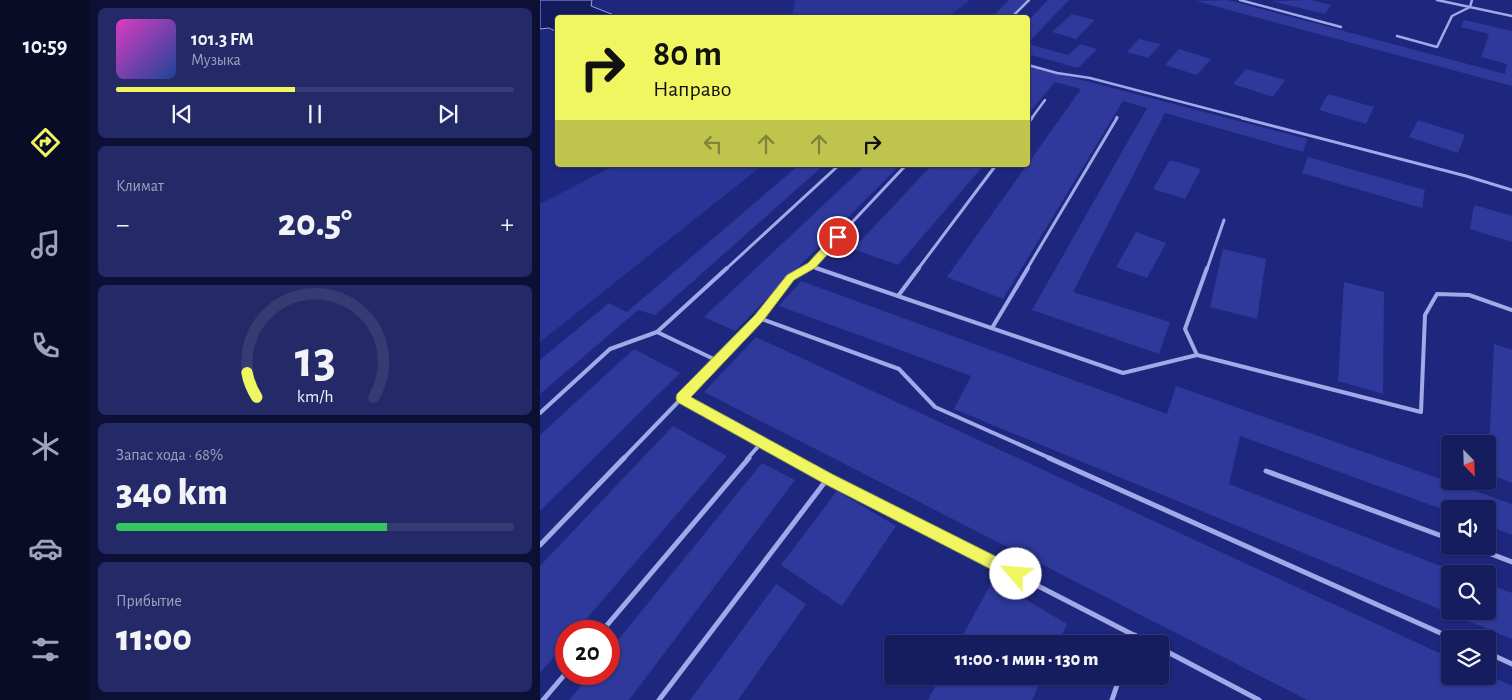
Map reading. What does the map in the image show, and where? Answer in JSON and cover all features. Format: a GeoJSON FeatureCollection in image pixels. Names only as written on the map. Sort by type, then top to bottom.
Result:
{"type":"FeatureCollection","features":[{"type":"Feature","properties":{"kind":"lane"},"geometry":{"type":"LineString","coordinates":[[1014,15],[1029,0]]}},
{"type":"Feature","properties":{"kind":"lane"},"geometry":{"type":"LineString","coordinates":[[1240,0],[1341,27]]}},
{"type":"Feature","properties":{"kind":"lane"},"geometry":{"type":"LineString","coordinates":[[1437,0],[1512,16]]}},
{"type":"Feature","properties":{"kind":"lane"},"geometry":{"type":"LineString","coordinates":[[1397,36],[1437,47],[1452,16],[1470,7],[1472,0]]}},
{"type":"Feature","properties":{"kind":"lane"},"geometry":{"type":"LineString","coordinates":[[1030,66],[1057,73],[1090,78],[1466,176],[1512,190]]}},
{"type":"Feature","properties":{"kind":"lane"},"geometry":{"type":"LineString","coordinates":[[1030,119],[1045,100]]}},
{"type":"Feature","properties":{"kind":"lane"},"geometry":{"type":"LineString","coordinates":[[992,328],[1117,117]]}},
{"type":"Feature","properties":{"kind":"lane"},"geometry":{"type":"LineString","coordinates":[[540,413],[610,349],[657,332],[836,167]]}},
{"type":"Feature","properties":{"kind":"lane"},"geometry":{"type":"LineString","coordinates":[[540,544],[759,318],[791,277],[811,266],[904,167]]}},
{"type":"Feature","properties":{"kind":"lane"},"geometry":{"type":"LineString","coordinates":[[898,296],[995,167]]}},
{"type":"Feature","properties":{"kind":"lane"},"geometry":{"type":"LineString","coordinates":[[1197,355],[1185,329],[1224,220]]}},
{"type":"Feature","properties":{"kind":"lane"},"geometry":{"type":"LineString","coordinates":[[811,266],[1123,373],[1197,355],[1421,412],[1426,315],[1437,294],[1469,295],[1512,310]]}},
{"type":"Feature","properties":{"kind":"lane"},"geometry":{"type":"LineString","coordinates":[[759,318],[899,369],[934,407],[1441,633]]}},
{"type":"Feature","properties":{"kind":"lane"},"geometry":{"type":"LineString","coordinates":[[657,332],[718,361]]}},
{"type":"Feature","properties":{"kind":"lane"},"geometry":{"type":"LineString","coordinates":[[682,398],[828,478],[1135,635]]}},
{"type":"Feature","properties":{"kind":"lane"},"geometry":{"type":"LineString","coordinates":[[611,620],[762,442]]}},
{"type":"Feature","properties":{"kind":"lane"},"geometry":{"type":"LineString","coordinates":[[1266,471],[1441,536]]}},
{"type":"Feature","properties":{"kind":"lane"},"geometry":{"type":"LineString","coordinates":[[659,700],[828,478]]}},
{"type":"Feature","properties":{"kind":"lane"},"geometry":{"type":"LineString","coordinates":[[1494,555],[1512,562]]}},
{"type":"Feature","properties":{"kind":"lane"},"geometry":{"type":"LineString","coordinates":[[1169,653],[1259,700]]}},
{"type":"Feature","properties":{"kind":"lane"},"geometry":{"type":"LineString","coordinates":[[1496,657],[1512,664]]}},
{"type":"Feature","properties":{"kind":"lane"},"geometry":{"type":"LineString","coordinates":[[543,700],[556,685]]}},
{"type":"Feature","properties":{"kind":"lane"},"geometry":{"type":"LineString","coordinates":[[1112,700],[1117,685]]}},
{"type":"Feature","properties":{"kind":"shaded area"},"geometry":{"type":"Polygon","coordinates":[[[540,0],[592,0],[591,6],[614,15],[555,15],[555,31],[549,28],[540,29],[540,0]]]}},
{"type":"Feature","properties":{"kind":"shaded area"},"geometry":{"type":"Polygon","coordinates":[[[795,0],[970,0],[951,15],[792,15],[795,0]]]}},
{"type":"Feature","properties":{"kind":"shaded area"},"geometry":{"type":"Polygon","coordinates":[[[611,167],[760,167],[540,342],[540,204],[611,167]]]}},
{"type":"Feature","properties":{"kind":"building"},"geometry":{"type":"Polygon","coordinates":[[[1009,0],[1029,0],[1014,15],[994,15],[1009,0]]]}},
{"type":"Feature","properties":{"kind":"building"},"geometry":{"type":"Polygon","coordinates":[[[1048,0],[1069,0],[1030,41],[1030,19],[1048,0]]]}},
{"type":"Feature","properties":{"kind":"building"},"geometry":{"type":"Polygon","coordinates":[[[1228,0],[1505,74],[1507,64],[1481,57],[1489,34],[1461,27],[1464,20],[1512,31],[1512,86],[1196,1],[1228,0]]]}},
{"type":"Feature","properties":{"kind":"building"},"geometry":{"type":"Polygon","coordinates":[[[1311,0],[1331,5],[1325,14],[1271,1],[1311,0]]]}},
{"type":"Feature","properties":{"kind":"building"},"geometry":{"type":"Polygon","coordinates":[[[1072,14],[1095,20],[1076,39],[1052,32],[1072,14]]]}},
{"type":"Feature","properties":{"kind":"building"},"geometry":{"type":"Polygon","coordinates":[[[1139,39],[1161,44],[1148,58],[1127,52],[1139,39]]]}},
{"type":"Feature","properties":{"kind":"building"},"geometry":{"type":"Polygon","coordinates":[[[1081,44],[1097,49],[1078,68],[1030,55],[1030,45],[1068,55],[1081,44]]]}},
{"type":"Feature","properties":{"kind":"building"},"geometry":{"type":"Polygon","coordinates":[[[1179,49],[1211,59],[1197,75],[1165,65],[1179,49]]]}},
{"type":"Feature","properties":{"kind":"building"},"geometry":{"type":"Polygon","coordinates":[[[1030,67],[1307,139],[1303,152],[1165,113],[1073,292],[1170,322],[1159,354],[1032,310],[1147,108],[1123,101],[1003,299],[947,277],[1025,167],[1030,167],[1030,161],[1081,89],[1055,82],[1030,112],[1030,67]]]}},
{"type":"Feature","properties":{"kind":"building"},"geometry":{"type":"Polygon","coordinates":[[[1246,69],[1285,80],[1273,97],[1233,84],[1246,69]]]}},
{"type":"Feature","properties":{"kind":"building"},"geometry":{"type":"Polygon","coordinates":[[[1328,94],[1374,107],[1366,124],[1319,110],[1328,94]]]}},
{"type":"Feature","properties":{"kind":"building"},"geometry":{"type":"Polygon","coordinates":[[[1418,120],[1465,135],[1458,153],[1409,137],[1418,120]]]}},
{"type":"Feature","properties":{"kind":"building"},"geometry":{"type":"Polygon","coordinates":[[[1308,157],[1425,190],[1422,208],[1302,173],[1308,157]]]}},
{"type":"Feature","properties":{"kind":"building"},"geometry":{"type":"Polygon","coordinates":[[[1170,160],[1201,169],[1185,199],[1153,189],[1170,160]]]}},
{"type":"Feature","properties":{"kind":"building"},"geometry":{"type":"Polygon","coordinates":[[[797,167],[822,167],[655,315],[638,310],[540,394],[540,360],[609,303],[627,312],[797,167]]]}},
{"type":"Feature","properties":{"kind":"building"},"geometry":{"type":"Polygon","coordinates":[[[864,167],[898,167],[735,331],[704,317],[864,167]]]}},
{"type":"Feature","properties":{"kind":"building"},"geometry":{"type":"Polygon","coordinates":[[[930,167],[982,167],[898,265],[853,249],[930,167]]]}},
{"type":"Feature","properties":{"kind":"building"},"geometry":{"type":"Polygon","coordinates":[[[1474,205],[1512,216],[1512,242],[1470,229],[1474,205]]]}},
{"type":"Feature","properties":{"kind":"building"},"geometry":{"type":"Polygon","coordinates":[[[1136,232],[1166,243],[1147,278],[1116,267],[1136,232]]]}},
{"type":"Feature","properties":{"kind":"building"},"geometry":{"type":"Polygon","coordinates":[[[1223,249],[1266,259],[1257,319],[1210,307],[1223,249]]]}},
{"type":"Feature","properties":{"kind":"building"},"geometry":{"type":"Polygon","coordinates":[[[801,281],[1167,414],[1176,386],[1441,479],[1441,490],[1472,490],[1512,504],[1512,535],[1496,529],[1496,500],[1441,500],[1441,509],[1240,436],[1229,484],[1441,566],[1441,610],[954,409],[971,376],[779,306],[801,281]]]}},
{"type":"Feature","properties":{"kind":"building"},"geometry":{"type":"Polygon","coordinates":[[[1344,282],[1384,292],[1383,394],[1338,381],[1344,282]]]}},
{"type":"Feature","properties":{"kind":"building"},"geometry":{"type":"Polygon","coordinates":[[[756,337],[1441,654],[1441,685],[1496,685],[1496,679],[1512,686],[1512,700],[1307,700],[704,392],[756,337]]]}},
{"type":"Feature","properties":{"kind":"building"},"geometry":{"type":"Polygon","coordinates":[[[1494,344],[1512,350],[1512,483],[1496,476],[1496,435],[1490,435],[1494,344]]]}},
{"type":"Feature","properties":{"kind":"building"},"geometry":{"type":"Polygon","coordinates":[[[634,349],[680,373],[540,511],[540,435],[634,349]]]}},
{"type":"Feature","properties":{"kind":"building"},"geometry":{"type":"Polygon","coordinates":[[[673,426],[727,456],[585,620],[555,620],[555,656],[540,673],[540,566],[673,426]]]}},
{"type":"Feature","properties":{"kind":"building"},"geometry":{"type":"Polygon","coordinates":[[[762,463],[795,480],[629,700],[569,700],[582,685],[620,685],[620,637],[762,463]]]}},
{"type":"Feature","properties":{"kind":"building"},"geometry":{"type":"Polygon","coordinates":[[[837,491],[896,526],[842,606],[781,565],[837,491]]]}},
{"type":"Feature","properties":{"kind":"building"},"geometry":{"type":"Polygon","coordinates":[[[993,580],[1067,624],[1062,635],[963,635],[993,580]]]}},
{"type":"Feature","properties":{"kind":"building"},"geometry":{"type":"Polygon","coordinates":[[[776,584],[806,604],[738,700],[690,700],[776,584]]]}},
{"type":"Feature","properties":{"kind":"building"},"geometry":{"type":"Polygon","coordinates":[[[1496,587],[1512,593],[1512,639],[1496,632],[1496,630],[1490,630],[1466,620],[1496,620],[1496,587]]]}},
{"type":"Feature","properties":{"kind":"building"},"geometry":{"type":"Polygon","coordinates":[[[936,685],[1039,685],[1032,700],[928,700],[936,685]]]}},
{"type":"Feature","properties":{"kind":"route"},"geometry":{"type":"LineString","coordinates":[[838,237],[811,266],[791,277],[759,318],[682,398],[828,478],[1016,574]]}}]}
